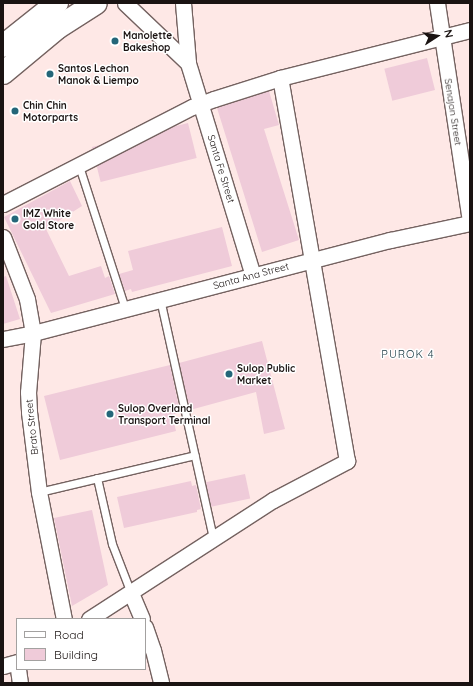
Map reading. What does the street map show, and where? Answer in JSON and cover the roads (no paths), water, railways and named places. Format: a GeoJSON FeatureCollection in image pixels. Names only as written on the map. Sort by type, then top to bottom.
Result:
{"type":"FeatureCollection","features":[{"type":"Feature","properties":{"kind":"highway"},"geometry":{"type":"LineString","coordinates":[[3,46],[57,3]]}},
{"type":"Feature","properties":{"kind":"highway"},"geometry":{"type":"LineString","coordinates":[[3,73],[56,28],[96,3]]}},
{"type":"Feature","properties":{"kind":"street","name":"Santa Fe Street"},"geometry":{"type":"LineString","coordinates":[[125,3],[188,64]]}},
{"type":"Feature","properties":{"kind":"street","name":"Santa Fe Street"},"geometry":{"type":"LineString","coordinates":[[183,3],[188,64],[254,275]]}},
{"type":"Feature","properties":{"kind":"street","name":"Senajon Street"},"geometry":{"type":"LineString","coordinates":[[437,3],[470,221]]}},
{"type":"Feature","properties":{"kind":"street"},"geometry":{"type":"LineString","coordinates":[[3,204],[201,104],[238,90],[442,36],[470,30]]}},
{"type":"Feature","properties":{"kind":"street"},"geometry":{"type":"LineString","coordinates":[[91,618],[279,496],[347,461],[280,78]]}},
{"type":"Feature","properties":{"kind":"street","name":"Santa Ana Street"},"geometry":{"type":"LineString","coordinates":[[3,339],[33,333],[311,260],[470,221]]}},
{"type":"Feature","properties":{"kind":"street","name":"Brato Street"},"geometry":{"type":"LineString","coordinates":[[3,237],[27,299],[33,333],[28,392],[39,492],[64,618]]}},
{"type":"Feature","properties":{"kind":"street"},"geometry":{"type":"LineString","coordinates":[[131,593],[142,618]]}},
{"type":"Feature","properties":{"kind":"street"},"geometry":{"type":"LineString","coordinates":[[146,630],[162,683]]}},
{"type":"Feature","properties":{"kind":"street"},"geometry":{"type":"LineString","coordinates":[[14,665],[20,683]]}},
{"type":"Feature","properties":{"kind":"lane"},"geometry":{"type":"LineString","coordinates":[[79,166],[125,308]]}},
{"type":"Feature","properties":{"kind":"lane"},"geometry":{"type":"LineString","coordinates":[[160,299],[213,538]]}},
{"type":"Feature","properties":{"kind":"lane"},"geometry":{"type":"LineString","coordinates":[[39,492],[195,455]]}},
{"type":"Feature","properties":{"kind":"lane"},"geometry":{"type":"LineString","coordinates":[[97,478],[112,544],[131,593]]}},
{"type":"Feature","properties":{"kind":"place","name":"Manolette Bakeshop"},"geometry":{"type":"Point","coordinates":[115,41]}},
{"type":"Feature","properties":{"kind":"place","name":"Santos Lechon Manok & Liempo"},"geometry":{"type":"Point","coordinates":[50,74]}},
{"type":"Feature","properties":{"kind":"place","name":"Chin Chin Motorparts"},"geometry":{"type":"Point","coordinates":[15,111]}},
{"type":"Feature","properties":{"kind":"place","name":"IMZ White Gold Store"},"geometry":{"type":"Point","coordinates":[15,219]}},
{"type":"Feature","properties":{"kind":"place","name":"Sulop Public Market"},"geometry":{"type":"Point","coordinates":[229,374]}},
{"type":"Feature","properties":{"kind":"place","name":"Sulop Overland Transport Terminal"},"geometry":{"type":"Point","coordinates":[110,414]}},
{"type":"Feature","properties":{"kind":"district","name":"PUROK 4"},"geometry":{"type":"Point","coordinates":[408,354]}}]}
